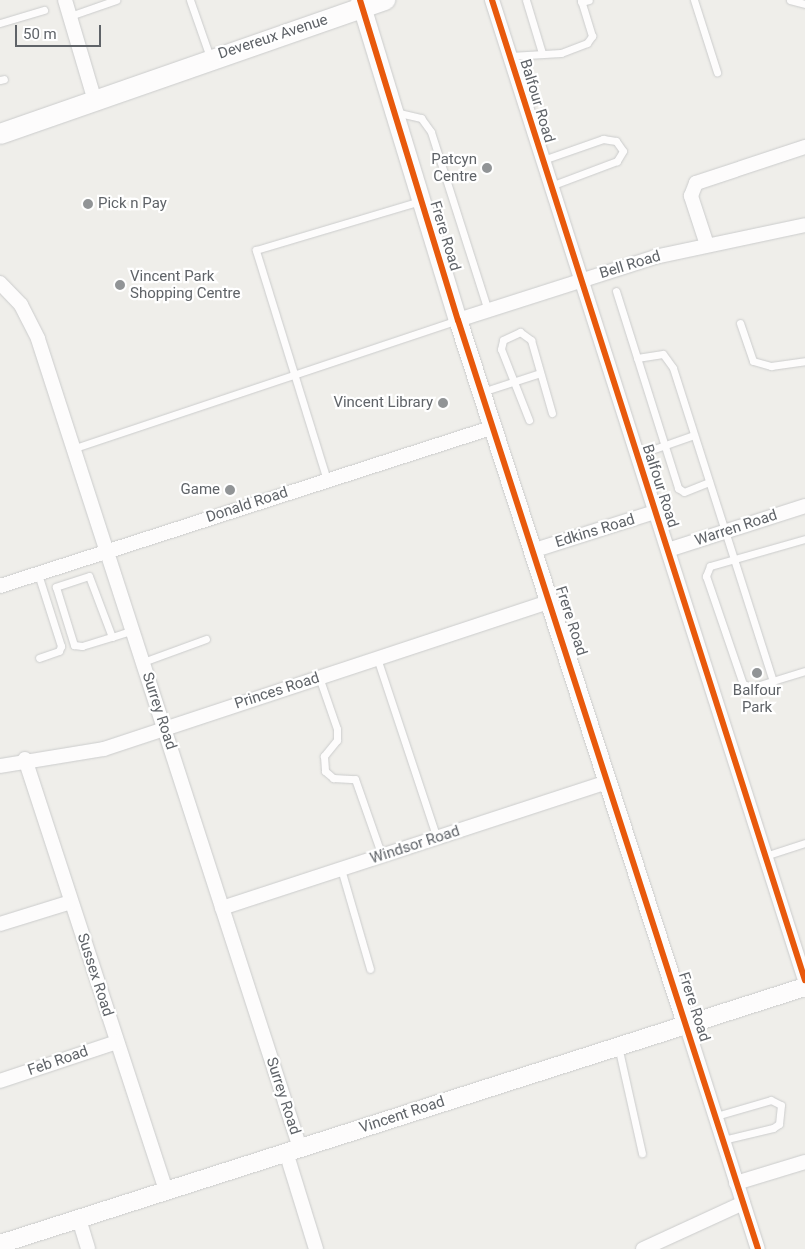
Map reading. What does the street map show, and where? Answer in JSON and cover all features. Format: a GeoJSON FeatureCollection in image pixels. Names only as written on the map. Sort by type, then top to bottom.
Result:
{"type":"FeatureCollection","features":[{"type":"Feature","properties":{"kind":"main road","name":"Devereux Avenue"},"geometry":{"type":"LineString","coordinates":[[0,121],[92,91],[210,58],[361,4],[385,0]]}},
{"type":"Feature","properties":{"kind":"main road","name":"Devereux Avenue"},"geometry":{"type":"LineString","coordinates":[[0,134],[137,89],[190,64]]}},
{"type":"Feature","properties":{"kind":"street"},"geometry":{"type":"LineString","coordinates":[[65,0],[92,91]]}},
{"type":"Feature","properties":{"kind":"street","name":"Balfour Road"},"geometry":{"type":"LineString","coordinates":[[492,0],[805,980]]}},
{"type":"Feature","properties":{"kind":"street","name":"Frere Road"},"geometry":{"type":"LineString","coordinates":[[361,4],[458,320],[535,550],[758,1249]]}},
{"type":"Feature","properties":{"kind":"street"},"geometry":{"type":"LineString","coordinates":[[707,245],[691,196],[696,182],[805,147]]}},
{"type":"Feature","properties":{"kind":"street","name":"Bell Road"},"geometry":{"type":"LineString","coordinates":[[458,320],[581,280],[707,245],[805,225]]}},
{"type":"Feature","properties":{"kind":"street","name":"Surrey Road"},"geometry":{"type":"LineString","coordinates":[[0,283],[28,315],[75,448],[222,908],[293,1150],[316,1249]]}},
{"type":"Feature","properties":{"kind":"street","name":"Donald Road"},"geometry":{"type":"LineString","coordinates":[[0,586],[494,427]]}},
{"type":"Feature","properties":{"kind":"street","name":"Warren Road"},"geometry":{"type":"LineString","coordinates":[[668,550],[805,506]]}},
{"type":"Feature","properties":{"kind":"street","name":"Edkins Road"},"geometry":{"type":"LineString","coordinates":[[535,550],[655,512]]}},
{"type":"Feature","properties":{"kind":"street","name":"Princes Road"},"geometry":{"type":"LineString","coordinates":[[0,766],[26,759],[95,751],[551,601]]}},
{"type":"Feature","properties":{"kind":"street","name":"Sussex Road"},"geometry":{"type":"LineString","coordinates":[[26,759],[166,1190]]}},
{"type":"Feature","properties":{"kind":"street","name":"Windsor Road"},"geometry":{"type":"LineString","coordinates":[[222,908],[608,782]]}},
{"type":"Feature","properties":{"kind":"street"},"geometry":{"type":"LineString","coordinates":[[0,924],[71,902]]}},
{"type":"Feature","properties":{"kind":"street","name":"Vincent Road"},"geometry":{"type":"LineString","coordinates":[[0,1244],[805,987]]}},
{"type":"Feature","properties":{"kind":"street","name":"Feb Road"},"geometry":{"type":"LineString","coordinates":[[0,1081],[117,1042]]}},
{"type":"Feature","properties":{"kind":"street"},"geometry":{"type":"LineString","coordinates":[[736,1184],[805,1162]]}},
{"type":"Feature","properties":{"kind":"street"},"geometry":{"type":"LineString","coordinates":[[643,1249],[743,1204]]}},
{"type":"Feature","properties":{"kind":"street"},"geometry":{"type":"LineString","coordinates":[[79,1218],[88,1249]]}},
{"type":"Feature","properties":{"kind":"lane"},"geometry":{"type":"LineString","coordinates":[[70,16],[116,0]]}},
{"type":"Feature","properties":{"kind":"lane"},"geometry":{"type":"LineString","coordinates":[[190,0],[210,58]]}},
{"type":"Feature","properties":{"kind":"lane"},"geometry":{"type":"LineString","coordinates":[[526,0],[542,53]]}},
{"type":"Feature","properties":{"kind":"lane"},"geometry":{"type":"LineString","coordinates":[[694,0],[717,72]]}},
{"type":"Feature","properties":{"kind":"lane"},"geometry":{"type":"LineString","coordinates":[[790,0],[805,4]]}},
{"type":"Feature","properties":{"kind":"lane"},"geometry":{"type":"LineString","coordinates":[[510,56],[567,51],[590,40],[584,1]]}},
{"type":"Feature","properties":{"kind":"lane"},"geometry":{"type":"LineString","coordinates":[[0,23],[44,10]]}},
{"type":"Feature","properties":{"kind":"lane"},"geometry":{"type":"LineString","coordinates":[[395,112],[421,118],[431,132],[488,311]]}},
{"type":"Feature","properties":{"kind":"lane"},"geometry":{"type":"LineString","coordinates":[[543,160],[603,139],[616,141],[623,151],[617,161],[551,186]]}},
{"type":"Feature","properties":{"kind":"lane"},"geometry":{"type":"LineString","coordinates":[[326,480],[256,250],[420,200]]}},
{"type":"Feature","properties":{"kind":"lane"},"geometry":{"type":"LineString","coordinates":[[616,290],[680,491],[709,482]]}},
{"type":"Feature","properties":{"kind":"lane"},"geometry":{"type":"LineString","coordinates":[[75,448],[458,320]]}},
{"type":"Feature","properties":{"kind":"lane"},"geometry":{"type":"LineString","coordinates":[[740,323],[753,361],[771,366],[805,361]]}},
{"type":"Feature","properties":{"kind":"lane"},"geometry":{"type":"LineString","coordinates":[[529,420],[501,343],[520,332],[528,335],[552,413]]}},
{"type":"Feature","properties":{"kind":"lane"},"geometry":{"type":"LineString","coordinates":[[638,358],[656,354],[667,357],[726,531],[773,681]]}},
{"type":"Feature","properties":{"kind":"lane"},"geometry":{"type":"LineString","coordinates":[[482,392],[540,373]]}},
{"type":"Feature","properties":{"kind":"lane"},"geometry":{"type":"LineString","coordinates":[[636,455],[694,435]]}},
{"type":"Feature","properties":{"kind":"lane"},"geometry":{"type":"LineString","coordinates":[[805,539],[710,566],[706,576],[740,681],[753,687],[805,670]]}},
{"type":"Feature","properties":{"kind":"lane"},"geometry":{"type":"LineString","coordinates":[[38,574],[61,646],[59,651],[39,658]]}},
{"type":"Feature","properties":{"kind":"lane"},"geometry":{"type":"LineString","coordinates":[[112,637],[89,576],[56,588],[74,645],[112,637],[134,630]]}},
{"type":"Feature","properties":{"kind":"lane"},"geometry":{"type":"LineString","coordinates":[[143,662],[206,639]]}},
{"type":"Feature","properties":{"kind":"lane"},"geometry":{"type":"LineString","coordinates":[[377,658],[437,838]]}},
{"type":"Feature","properties":{"kind":"lane"},"geometry":{"type":"LineString","coordinates":[[319,677],[338,729],[336,740],[324,756],[325,771],[333,778],[355,779],[382,856]]}},
{"type":"Feature","properties":{"kind":"lane"},"geometry":{"type":"LineString","coordinates":[[765,856],[805,843]]}},
{"type":"Feature","properties":{"kind":"lane"},"geometry":{"type":"LineString","coordinates":[[341,869],[370,969]]}},
{"type":"Feature","properties":{"kind":"lane"},"geometry":{"type":"LineString","coordinates":[[618,1046],[642,1153]]}},
{"type":"Feature","properties":{"kind":"lane"},"geometry":{"type":"LineString","coordinates":[[716,1116],[771,1100],[781,1105],[779,1124],[773,1128],[723,1140]]}},
{"type":"Feature","properties":{"kind":"cycle path"},"geometry":{"type":"LineString","coordinates":[[360,0],[458,320],[758,1249]]}},
{"type":"Feature","properties":{"kind":"cycle path"},"geometry":{"type":"LineString","coordinates":[[492,0],[805,980]]}},
{"type":"Feature","properties":{"kind":"place","name":"Patcyn Centre"},"geometry":{"type":"Point","coordinates":[487,168]}},
{"type":"Feature","properties":{"kind":"place","name":"Pick n Pay"},"geometry":{"type":"Point","coordinates":[88,204]}},
{"type":"Feature","properties":{"kind":"place","name":"Vincent Park Shopping Centre"},"geometry":{"type":"Point","coordinates":[120,285]}},
{"type":"Feature","properties":{"kind":"place","name":"Vincent Library"},"geometry":{"type":"Point","coordinates":[443,403]}},
{"type":"Feature","properties":{"kind":"place","name":"Game"},"geometry":{"type":"Point","coordinates":[230,490]}},
{"type":"Feature","properties":{"kind":"place","name":"Balfour Park"},"geometry":{"type":"Point","coordinates":[757,673]}}]}
